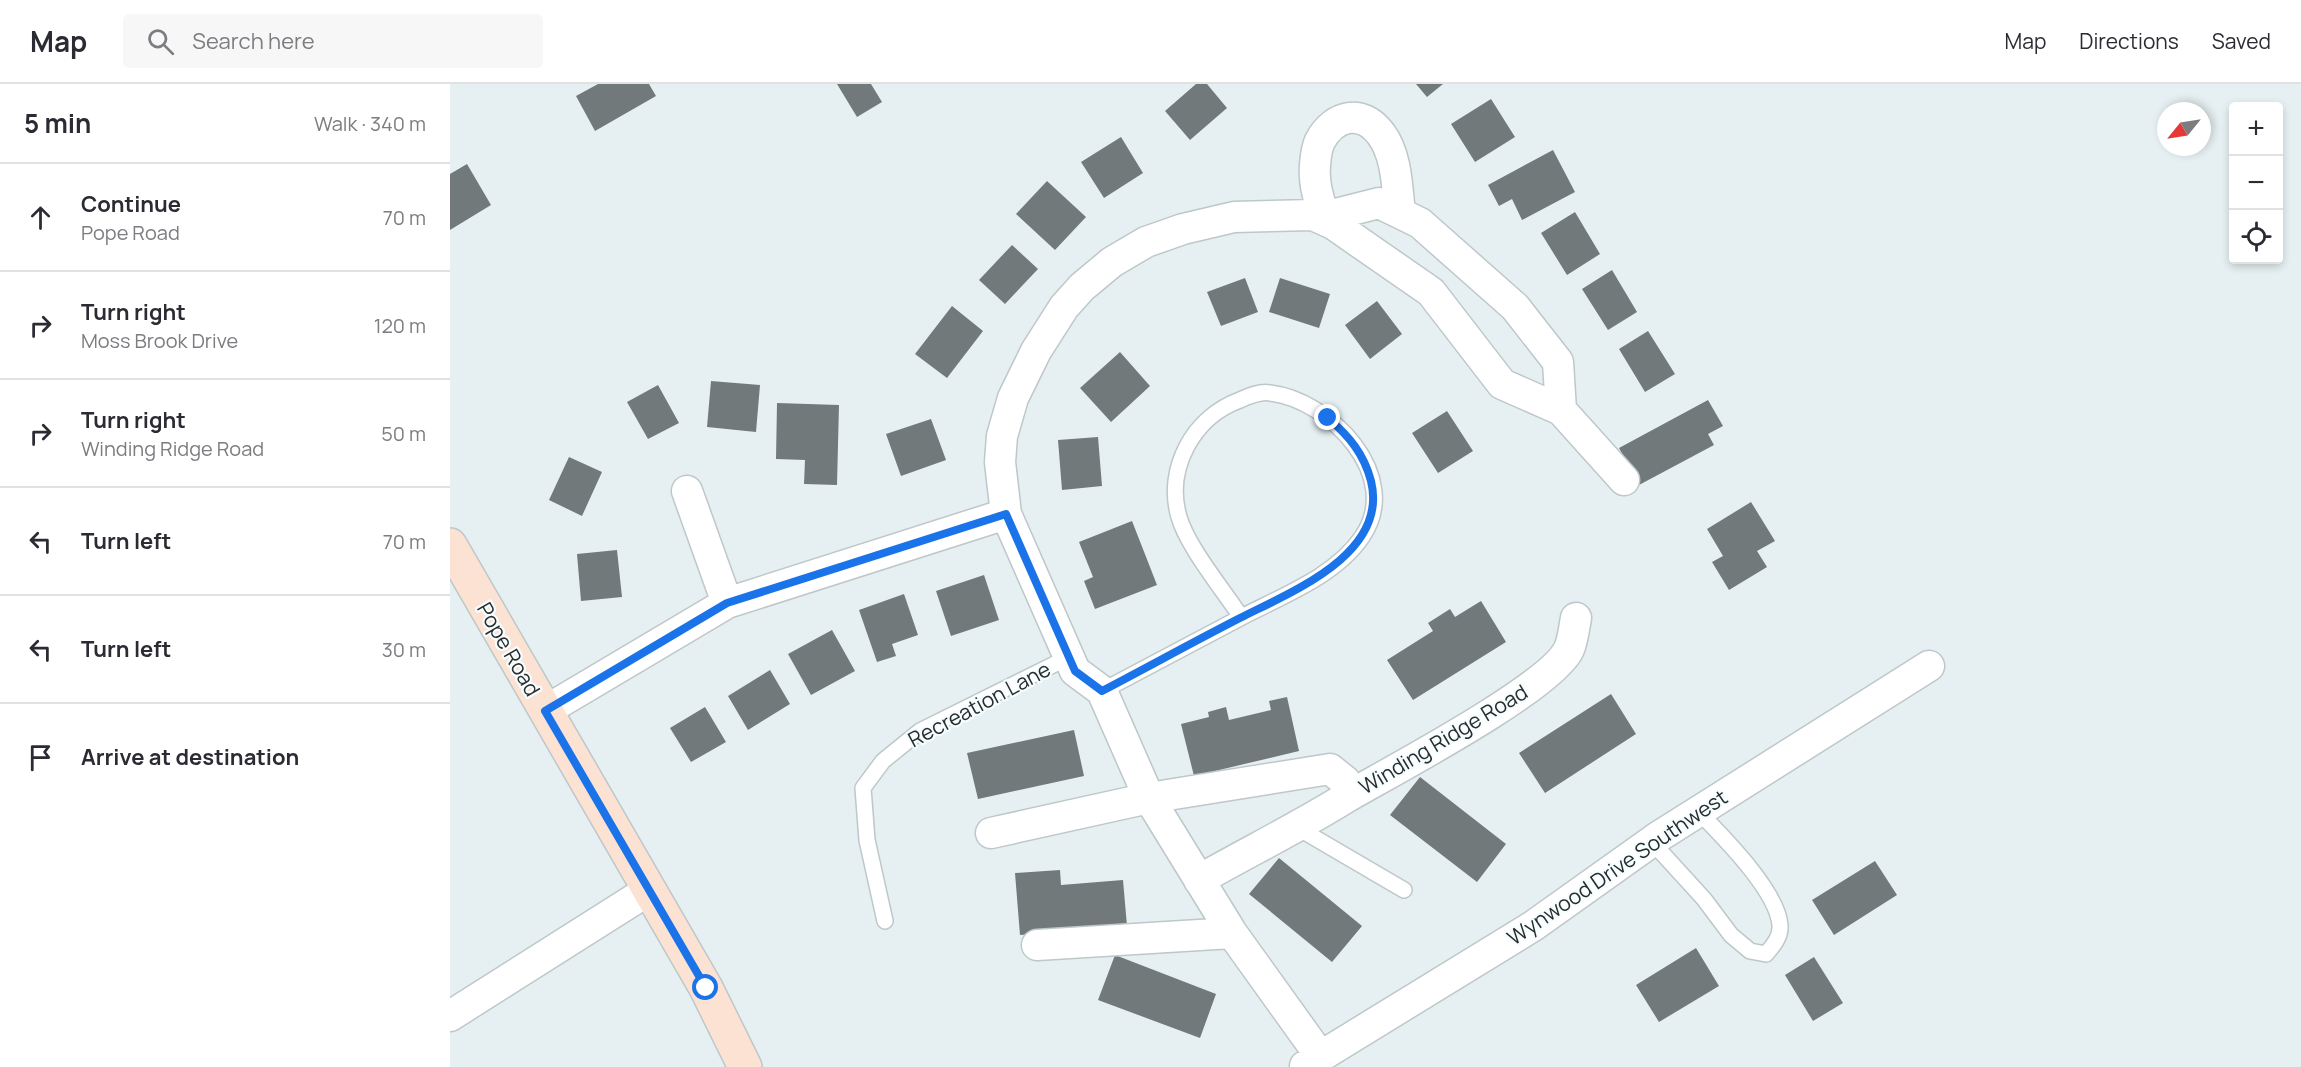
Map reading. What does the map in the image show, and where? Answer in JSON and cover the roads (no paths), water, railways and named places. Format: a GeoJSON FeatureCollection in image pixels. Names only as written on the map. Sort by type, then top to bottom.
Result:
{"type":"FeatureCollection","features":[{"type":"Feature","properties":{"kind":"street"},"geometry":{"type":"LineString","coordinates":[[1400,213],[1396,174],[1382,135],[1368,120],[1349,116],[1333,124],[1319,143],[1314,178],[1324,218],[1431,292],[1502,384],[1561,410],[1624,480]]}},
{"type":"Feature","properties":{"kind":"street"},"geometry":{"type":"LineString","coordinates":[[1313,1062],[1149,798],[1102,691],[1075,671],[1006,514],[1000,462],[1002,436],[1013,398],[1036,351],[1064,307],[1082,287],[1112,262],[1146,242],[1183,229],[1234,218],[1287,214],[1324,218],[1379,203],[1420,223],[1515,307],[1558,362],[1561,410]]}},
{"type":"Feature","properties":{"kind":"street"},"geometry":{"type":"LineString","coordinates":[[687,491],[727,603]]}},
{"type":"Feature","properties":{"kind":"street"},"geometry":{"type":"LineString","coordinates":[[545,711],[727,603],[1006,514]]}},
{"type":"Feature","properties":{"kind":"street","name":"Pope Road"},"geometry":{"type":"LineString","coordinates":[[450,545],[706,988],[745,1067]]}},
{"type":"Feature","properties":{"kind":"street","name":"Winding Ridge Road"},"geometry":{"type":"LineString","coordinates":[[990,833],[1149,798],[1330,769],[1345,781],[1347,797],[1504,705],[1544,677],[1568,651],[1576,618]]}},
{"type":"Feature","properties":{"kind":"street","name":"Wynwood Drive Southwest"},"geometry":{"type":"LineString","coordinates":[[1313,1062],[1533,926],[1698,811],[1929,666]]}},
{"type":"Feature","properties":{"kind":"street"},"geometry":{"type":"LineString","coordinates":[[1199,880],[1253,849],[1298,828],[1347,797]]}},
{"type":"Feature","properties":{"kind":"street"},"geometry":{"type":"LineString","coordinates":[[450,1016],[649,891]]}},
{"type":"Feature","properties":{"kind":"street"},"geometry":{"type":"LineString","coordinates":[[1037,945],[1232,933]]}},
{"type":"Feature","properties":{"kind":"lane"},"geometry":{"type":"LineString","coordinates":[[1102,691],[1290,592],[1337,562],[1362,537],[1373,510],[1373,492],[1368,470],[1348,436],[1305,403],[1270,393],[1254,394],[1228,404],[1206,421],[1182,454],[1177,478],[1176,501],[1179,519],[1189,539],[1241,617]]}},
{"type":"Feature","properties":{"kind":"lane","name":"Recreation Lane"},"geometry":{"type":"LineString","coordinates":[[885,921],[867,840],[863,788],[883,761],[920,731],[1069,657]]}},
{"type":"Feature","properties":{"kind":"lane"},"geometry":{"type":"LineString","coordinates":[[1652,842],[1704,898],[1731,935],[1750,951],[1766,954],[1776,943],[1781,927],[1775,907],[1751,870],[1698,811]]}},
{"type":"Feature","properties":{"kind":"lane"},"geometry":{"type":"LineString","coordinates":[[1298,828],[1404,890]]}}]}
